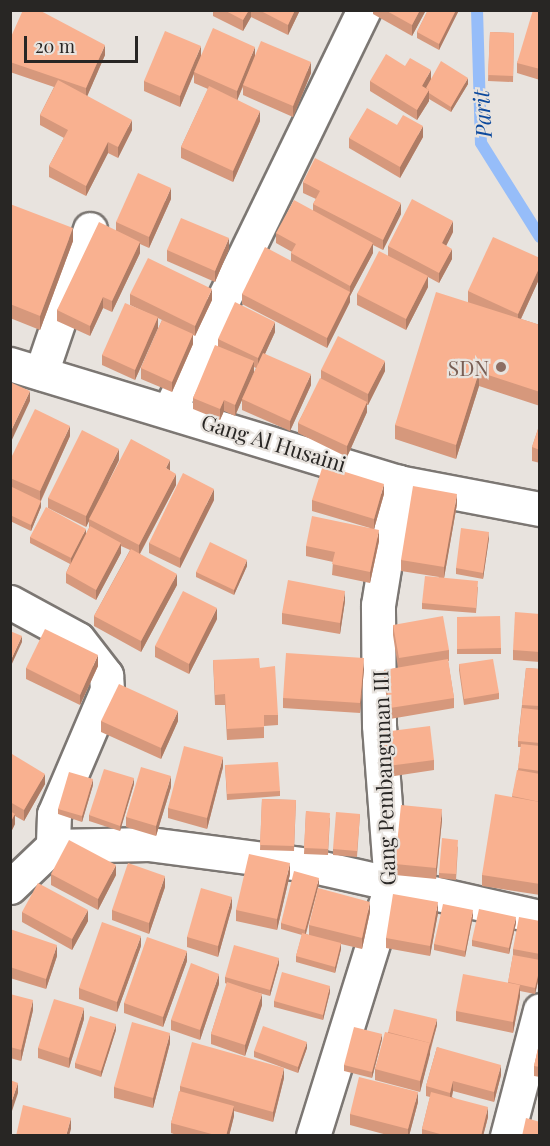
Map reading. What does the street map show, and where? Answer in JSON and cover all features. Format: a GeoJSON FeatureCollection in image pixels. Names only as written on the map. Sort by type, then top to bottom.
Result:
{"type":"FeatureCollection","features":[{"type":"Feature","properties":{"kind":"street"},"geometry":{"type":"LineString","coordinates":[[169,411],[364,10]]}},
{"type":"Feature","properties":{"kind":"street"},"geometry":{"type":"LineString","coordinates":[[26,369],[90,229]]}},
{"type":"Feature","properties":{"kind":"street","name":"Gang Al Husaini"},"geometry":{"type":"LineString","coordinates":[[26,369],[398,482],[540,509]]}},
{"type":"Feature","properties":{"kind":"street","name":"Gang Pembangunan III"},"geometry":{"type":"LineString","coordinates":[[312,1136],[391,885],[379,725],[378,605],[398,482]]}},
{"type":"Feature","properties":{"kind":"street"},"geometry":{"type":"LineString","coordinates":[[10,602],[90,650],[106,675],[107,690],[64,781],[54,814],[53,846]]}},
{"type":"Feature","properties":{"kind":"street"},"geometry":{"type":"LineString","coordinates":[[10,887],[53,846],[149,844],[239,854],[540,917]]}},
{"type":"Feature","properties":{"kind":"street"},"geometry":{"type":"LineString","coordinates":[[507,1136],[540,1010]]}},
{"type":"Feature","properties":{"kind":"building"},"geometry":{"type":"Polygon","coordinates":[[[23,10],[39,10],[105,45],[86,88],[10,62],[10,39],[23,10]]]}},
{"type":"Feature","properties":{"kind":"building"},"geometry":{"type":"Polygon","coordinates":[[[224,10],[249,10],[243,20],[224,10]]]}},
{"type":"Feature","properties":{"kind":"building"},"geometry":{"type":"Polygon","coordinates":[[[259,10],[295,10],[288,25],[259,10]]]}},
{"type":"Feature","properties":{"kind":"building"},"geometry":{"type":"Polygon","coordinates":[[[385,10],[420,10],[412,25],[385,10]]]}},
{"type":"Feature","properties":{"kind":"building"},"geometry":{"type":"Polygon","coordinates":[[[428,10],[456,10],[439,44],[417,32],[428,10]]]}},
{"type":"Feature","properties":{"kind":"building"},"geometry":{"type":"Polygon","coordinates":[[[533,10],[540,10],[540,69],[517,63],[533,10]]]}},
{"type":"Feature","properties":{"kind":"building"},"geometry":{"type":"Polygon","coordinates":[[[213,28],[255,47],[237,91],[194,72],[213,28]]]}},
{"type":"Feature","properties":{"kind":"building"},"geometry":{"type":"Polygon","coordinates":[[[165,31],[201,46],[180,96],[144,81],[165,31]]]}},
{"type":"Feature","properties":{"kind":"building"},"geometry":{"type":"Polygon","coordinates":[[[490,32],[514,33],[513,76],[488,75],[490,32]]]}},
{"type":"Feature","properties":{"kind":"building"},"geometry":{"type":"Polygon","coordinates":[[[261,41],[311,62],[293,106],[243,85],[261,41]]]}},
{"type":"Feature","properties":{"kind":"building"},"geometry":{"type":"Polygon","coordinates":[[[386,54],[405,66],[410,58],[431,70],[422,86],[429,90],[417,110],[370,81],[386,54]]]}},
{"type":"Feature","properties":{"kind":"building"},"geometry":{"type":"Polygon","coordinates":[[[441,61],[468,78],[451,107],[429,93],[426,88],[441,61]]]}},
{"type":"Feature","properties":{"kind":"building"},"geometry":{"type":"Polygon","coordinates":[[[58,80],[132,120],[118,147],[108,142],[86,186],[49,166],[68,130],[40,115],[58,80]]]}},
{"type":"Feature","properties":{"kind":"building"},"geometry":{"type":"Polygon","coordinates":[[[209,86],[260,111],[233,171],[181,147],[209,86]]]}},
{"type":"Feature","properties":{"kind":"building"},"geometry":{"type":"Polygon","coordinates":[[[367,108],[397,125],[403,115],[423,126],[400,167],[349,138],[367,108]]]}},
{"type":"Feature","properties":{"kind":"building"},"geometry":{"type":"Polygon","coordinates":[[[315,158],[401,203],[383,240],[313,204],[320,191],[303,182],[315,158]]]}},
{"type":"Feature","properties":{"kind":"building"},"geometry":{"type":"Polygon","coordinates":[[[138,173],[171,188],[149,237],[116,222],[138,173]]]}},
{"type":"Feature","properties":{"kind":"building"},"geometry":{"type":"Polygon","coordinates":[[[412,199],[453,221],[442,243],[452,249],[439,273],[388,246],[412,199]]]}},
{"type":"Feature","properties":{"kind":"building"},"geometry":{"type":"Polygon","coordinates":[[[294,200],[373,243],[350,286],[291,253],[296,244],[276,233],[294,200]]]}},
{"type":"Feature","properties":{"kind":"building"},"geometry":{"type":"Polygon","coordinates":[[[10,204],[73,228],[40,316],[10,304],[10,204]]]}},
{"type":"Feature","properties":{"kind":"building"},"geometry":{"type":"Polygon","coordinates":[[[181,218],[229,238],[215,271],[167,250],[181,218]]]}},
{"type":"Feature","properties":{"kind":"building"},"geometry":{"type":"Polygon","coordinates":[[[99,222],[140,242],[112,301],[103,297],[90,326],[57,310],[99,222]]]}},
{"type":"Feature","properties":{"kind":"building"},"geometry":{"type":"Polygon","coordinates":[[[493,237],[540,258],[540,266],[518,314],[468,291],[493,237]]]}},
{"type":"Feature","properties":{"kind":"building"},"geometry":{"type":"Polygon","coordinates":[[[265,247],[350,292],[327,338],[242,294],[265,247]]]}},
{"type":"Feature","properties":{"kind":"building"},"geometry":{"type":"Polygon","coordinates":[[[379,251],[428,276],[406,319],[357,294],[379,251]]]}},
{"type":"Feature","properties":{"kind":"building"},"geometry":{"type":"Polygon","coordinates":[[[148,258],[212,289],[195,326],[130,294],[148,258]]]}},
{"type":"Feature","properties":{"kind":"building"},"geometry":{"type":"Polygon","coordinates":[[[436,292],[540,325],[540,392],[479,372],[456,445],[395,425],[436,292]]]}},
{"type":"Feature","properties":{"kind":"building"},"geometry":{"type":"Polygon","coordinates":[[[235,302],[275,322],[258,358],[218,339],[235,302]]]}},
{"type":"Feature","properties":{"kind":"building"},"geometry":{"type":"Polygon","coordinates":[[[125,303],[158,317],[135,370],[102,355],[125,303]]]}},
{"type":"Feature","properties":{"kind":"building"},"geometry":{"type":"Polygon","coordinates":[[[162,320],[193,334],[172,382],[141,368],[162,320]]]}},
{"type":"Feature","properties":{"kind":"building"},"geometry":{"type":"Polygon","coordinates":[[[338,336],[385,361],[368,394],[321,370],[338,336]]]}},
{"type":"Feature","properties":{"kind":"building"},"geometry":{"type":"Polygon","coordinates":[[[215,345],[254,361],[235,405],[224,400],[220,409],[193,398],[215,345]]]}},
{"type":"Feature","properties":{"kind":"building"},"geometry":{"type":"Polygon","coordinates":[[[263,353],[311,374],[290,421],[242,399],[263,353]]]}},
{"type":"Feature","properties":{"kind":"building"},"geometry":{"type":"Polygon","coordinates":[[[320,378],[367,402],[347,446],[298,423],[320,378]]]}},
{"type":"Feature","properties":{"kind":"building"},"geometry":{"type":"Polygon","coordinates":[[[10,382],[30,391],[10,433],[10,382]]]}},
{"type":"Feature","properties":{"kind":"building"},"geometry":{"type":"Polygon","coordinates":[[[35,409],[70,426],[40,491],[10,478],[10,460],[35,409]]]}},
{"type":"Feature","properties":{"kind":"building"},"geometry":{"type":"Polygon","coordinates":[[[540,423],[540,450],[532,447],[540,423]]]}},
{"type":"Feature","properties":{"kind":"building"},"geometry":{"type":"Polygon","coordinates":[[[82,430],[119,449],[86,516],[48,498],[82,430]]]}},
{"type":"Feature","properties":{"kind":"building"},"geometry":{"type":"Polygon","coordinates":[[[131,439],[170,460],[166,468],[176,474],[139,545],[89,519],[131,439]]]}},
{"type":"Feature","properties":{"kind":"building"},"geometry":{"type":"Polygon","coordinates":[[[323,465],[384,484],[374,519],[312,500],[323,465]]]}},
{"type":"Feature","properties":{"kind":"building"},"geometry":{"type":"Polygon","coordinates":[[[183,473],[214,489],[180,558],[149,543],[183,473]]]}},
{"type":"Feature","properties":{"kind":"building"},"geometry":{"type":"Polygon","coordinates":[[[10,486],[41,501],[31,525],[10,515],[10,486]]]}},
{"type":"Feature","properties":{"kind":"building"},"geometry":{"type":"Polygon","coordinates":[[[413,486],[457,494],[444,567],[401,560],[413,486]]]}},
{"type":"Feature","properties":{"kind":"building"},"geometry":{"type":"Polygon","coordinates":[[[46,507],[86,529],[71,558],[30,537],[46,507]]]}},
{"type":"Feature","properties":{"kind":"building"},"geometry":{"type":"Polygon","coordinates":[[[312,516],[379,530],[370,572],[332,564],[335,552],[306,546],[312,516]]]}},
{"type":"Feature","properties":{"kind":"building"},"geometry":{"type":"Polygon","coordinates":[[[90,526],[121,543],[96,590],[66,573],[90,526]]]}},
{"type":"Feature","properties":{"kind":"building"},"geometry":{"type":"Polygon","coordinates":[[[461,528],[489,532],[483,573],[456,568],[461,528]]]}},
{"type":"Feature","properties":{"kind":"building"},"geometry":{"type":"Polygon","coordinates":[[[210,542],[247,560],[234,590],[196,572],[210,542]]]}},
{"type":"Feature","properties":{"kind":"building"},"geometry":{"type":"Polygon","coordinates":[[[131,549],[177,574],[141,641],[94,616],[131,549]]]}},
{"type":"Feature","properties":{"kind":"building"},"geometry":{"type":"Polygon","coordinates":[[[425,576],[478,581],[476,608],[422,603],[425,576]]]}},
{"type":"Feature","properties":{"kind":"building"},"geometry":{"type":"Polygon","coordinates":[[[288,580],[345,591],[340,623],[282,613],[288,580]]]}},
{"type":"Feature","properties":{"kind":"building"},"geometry":{"type":"Polygon","coordinates":[[[183,591],[217,608],[189,664],[155,646],[183,591]]]}},
{"type":"Feature","properties":{"kind":"building"},"geometry":{"type":"Polygon","coordinates":[[[515,612],[540,614],[540,652],[513,650],[515,612]]]}},
{"type":"Feature","properties":{"kind":"building"},"geometry":{"type":"Polygon","coordinates":[[[443,616],[449,650],[399,658],[393,625],[443,616]]]}},
{"type":"Feature","properties":{"kind":"building"},"geometry":{"type":"Polygon","coordinates":[[[500,616],[501,648],[457,649],[457,617],[500,616]]]}},
{"type":"Feature","properties":{"kind":"building"},"geometry":{"type":"Polygon","coordinates":[[[45,629],[98,655],[80,695],[26,668],[45,629]]]}},
{"type":"Feature","properties":{"kind":"building"},"geometry":{"type":"Polygon","coordinates":[[[10,631],[22,636],[10,662],[10,631]]]}},
{"type":"Feature","properties":{"kind":"building"},"geometry":{"type":"Polygon","coordinates":[[[286,653],[364,658],[360,703],[283,698],[286,653]]]}},
{"type":"Feature","properties":{"kind":"building"},"geometry":{"type":"Polygon","coordinates":[[[259,658],[260,668],[275,666],[278,715],[264,715],[264,727],[227,729],[225,694],[215,695],[213,660],[259,658]]]}},
{"type":"Feature","properties":{"kind":"building"},"geometry":{"type":"Polygon","coordinates":[[[448,659],[454,698],[390,708],[384,670],[448,659]]]}},
{"type":"Feature","properties":{"kind":"building"},"geometry":{"type":"Polygon","coordinates":[[[493,659],[499,693],[464,699],[459,664],[493,659]]]}},
{"type":"Feature","properties":{"kind":"building"},"geometry":{"type":"Polygon","coordinates":[[[526,668],[540,669],[540,706],[522,705],[526,668]]]}},
{"type":"Feature","properties":{"kind":"building"},"geometry":{"type":"Polygon","coordinates":[[[119,684],[178,711],[161,748],[101,721],[119,684]]]}},
{"type":"Feature","properties":{"kind":"building"},"geometry":{"type":"Polygon","coordinates":[[[522,708],[540,710],[540,743],[518,741],[522,708]]]}},
{"type":"Feature","properties":{"kind":"building"},"geometry":{"type":"Polygon","coordinates":[[[430,726],[434,760],[388,766],[383,732],[430,726]]]}},
{"type":"Feature","properties":{"kind":"building"},"geometry":{"type":"Polygon","coordinates":[[[521,744],[540,746],[540,771],[518,768],[521,744]]]}},
{"type":"Feature","properties":{"kind":"building"},"geometry":{"type":"Polygon","coordinates":[[[184,746],[223,757],[207,818],[168,808],[184,746]]]}},
{"type":"Feature","properties":{"kind":"building"},"geometry":{"type":"Polygon","coordinates":[[[12,754],[45,774],[24,810],[10,802],[10,756],[12,754]]]}},
{"type":"Feature","properties":{"kind":"building"},"geometry":{"type":"Polygon","coordinates":[[[278,762],[280,791],[227,794],[225,765],[278,762]]]}},
{"type":"Feature","properties":{"kind":"building"},"geometry":{"type":"Polygon","coordinates":[[[141,767],[171,776],[156,826],[126,817],[141,767]]]}},
{"type":"Feature","properties":{"kind":"building"},"geometry":{"type":"Polygon","coordinates":[[[104,769],[134,778],[120,826],[89,815],[104,769]]]}},
{"type":"Feature","properties":{"kind":"building"},"geometry":{"type":"Polygon","coordinates":[[[517,770],[540,774],[540,802],[512,796],[517,770]]]}},
{"type":"Feature","properties":{"kind":"building"},"geometry":{"type":"Polygon","coordinates":[[[69,772],[93,779],[82,816],[58,809],[69,772]]]}},
{"type":"Feature","properties":{"kind":"building"},"geometry":{"type":"Polygon","coordinates":[[[495,794],[540,802],[540,884],[482,875],[495,794]]]}},
{"type":"Feature","properties":{"kind":"building"},"geometry":{"type":"Polygon","coordinates":[[[262,799],[296,800],[294,846],[260,845],[262,799]]]}},
{"type":"Feature","properties":{"kind":"building"},"geometry":{"type":"Polygon","coordinates":[[[401,805],[442,809],[436,868],[395,864],[401,805]]]}},
{"type":"Feature","properties":{"kind":"building"},"geometry":{"type":"Polygon","coordinates":[[[10,811],[15,814],[10,823],[10,811]]]}},
{"type":"Feature","properties":{"kind":"building"},"geometry":{"type":"Polygon","coordinates":[[[306,811],[330,813],[328,849],[304,848],[306,811]]]}},
{"type":"Feature","properties":{"kind":"building"},"geometry":{"type":"Polygon","coordinates":[[[336,812],[360,814],[357,851],[333,849],[336,812]]]}},
{"type":"Feature","properties":{"kind":"building"},"geometry":{"type":"Polygon","coordinates":[[[442,838],[458,840],[456,874],[439,873],[442,838]]]}},
{"type":"Feature","properties":{"kind":"building"},"geometry":{"type":"Polygon","coordinates":[[[69,840],[116,865],[98,899],[51,874],[69,840]]]}},
{"type":"Feature","properties":{"kind":"building"},"geometry":{"type":"Polygon","coordinates":[[[249,854],[290,863],[277,919],[236,910],[249,854]]]}},
{"type":"Feature","properties":{"kind":"building"},"geometry":{"type":"Polygon","coordinates":[[[128,863],[165,876],[149,923],[112,910],[128,863]]]}},
{"type":"Feature","properties":{"kind":"building"},"geometry":{"type":"Polygon","coordinates":[[[294,871],[319,878],[305,930],[281,923],[294,871]]]}},
{"type":"Feature","properties":{"kind":"building"},"geometry":{"type":"Polygon","coordinates":[[[38,883],[88,910],[72,939],[22,912],[38,883]]]}},
{"type":"Feature","properties":{"kind":"building"},"geometry":{"type":"Polygon","coordinates":[[[201,888],[232,897],[218,946],[187,937],[201,888]]]}},
{"type":"Feature","properties":{"kind":"building"},"geometry":{"type":"Polygon","coordinates":[[[318,888],[370,902],[362,938],[309,925],[318,888]]]}},
{"type":"Feature","properties":{"kind":"building"},"geometry":{"type":"Polygon","coordinates":[[[393,894],[438,902],[430,946],[386,938],[393,894]]]}},
{"type":"Feature","properties":{"kind":"building"},"geometry":{"type":"Polygon","coordinates":[[[443,904],[473,910],[465,951],[434,944],[443,904]]]}},
{"type":"Feature","properties":{"kind":"building"},"geometry":{"type":"Polygon","coordinates":[[[479,909],[516,917],[509,948],[472,940],[479,909]]]}},
{"type":"Feature","properties":{"kind":"building"},"geometry":{"type":"Polygon","coordinates":[[[519,917],[540,921],[540,954],[513,949],[519,917]]]}},
{"type":"Feature","properties":{"kind":"building"},"geometry":{"type":"Polygon","coordinates":[[[102,922],[141,936],[117,1002],[79,988],[102,922]]]}},
{"type":"Feature","properties":{"kind":"building"},"geometry":{"type":"Polygon","coordinates":[[[10,929],[57,945],[46,979],[10,967],[10,929]]]}},
{"type":"Feature","properties":{"kind":"building"},"geometry":{"type":"Polygon","coordinates":[[[302,933],[341,943],[335,967],[296,956],[302,933]]]}},
{"type":"Feature","properties":{"kind":"building"},"geometry":{"type":"Polygon","coordinates":[[[147,937],[187,951],[163,1017],[124,1003],[147,937]]]}},
{"type":"Feature","properties":{"kind":"building"},"geometry":{"type":"Polygon","coordinates":[[[234,945],[279,958],[270,990],[225,977],[234,945]]]}},
{"type":"Feature","properties":{"kind":"building"},"geometry":{"type":"Polygon","coordinates":[[[513,955],[540,960],[535,988],[508,982],[513,955]]]}},
{"type":"Feature","properties":{"kind":"building"},"geometry":{"type":"Polygon","coordinates":[[[191,963],[219,974],[200,1030],[171,1020],[191,963]]]}},
{"type":"Feature","properties":{"kind":"building"},"geometry":{"type":"Polygon","coordinates":[[[282,972],[330,986],[323,1015],[274,1001],[282,972]]]}},
{"type":"Feature","properties":{"kind":"building"},"geometry":{"type":"Polygon","coordinates":[[[463,974],[520,985],[513,1022],[456,1011],[463,974]]]}},
{"type":"Feature","properties":{"kind":"building"},"geometry":{"type":"Polygon","coordinates":[[[227,982],[262,994],[245,1045],[211,1034],[227,982]]]}},
{"type":"Feature","properties":{"kind":"building"},"geometry":{"type":"Polygon","coordinates":[[[10,994],[33,1000],[21,1050],[10,1047],[10,994]]]}},
{"type":"Feature","properties":{"kind":"building"},"geometry":{"type":"Polygon","coordinates":[[[54,999],[84,1008],[69,1058],[38,1048],[54,999]]]}},
{"type":"Feature","properties":{"kind":"building"},"geometry":{"type":"Polygon","coordinates":[[[394,1009],[437,1019],[430,1044],[388,1032],[394,1009]]]}},
{"type":"Feature","properties":{"kind":"building"},"geometry":{"type":"Polygon","coordinates":[[[90,1016],[116,1024],[101,1071],[75,1063],[90,1016]]]}},
{"type":"Feature","properties":{"kind":"building"},"geometry":{"type":"Polygon","coordinates":[[[132,1022],[170,1033],[153,1098],[114,1087],[132,1022]]]}},
{"type":"Feature","properties":{"kind":"building"},"geometry":{"type":"Polygon","coordinates":[[[263,1026],[307,1042],[298,1067],[254,1051],[263,1026]]]}},
{"type":"Feature","properties":{"kind":"building"},"geometry":{"type":"Polygon","coordinates":[[[354,1027],[382,1034],[372,1072],[344,1065],[354,1027]]]}},
{"type":"Feature","properties":{"kind":"building"},"geometry":{"type":"Polygon","coordinates":[[[385,1032],[430,1043],[420,1081],[375,1069],[385,1032]]]}},
{"type":"Feature","properties":{"kind":"building"},"geometry":{"type":"Polygon","coordinates":[[[540,1040],[540,1067],[534,1066],[540,1040]]]}},
{"type":"Feature","properties":{"kind":"building"},"geometry":{"type":"Polygon","coordinates":[[[192,1042],[284,1068],[273,1112],[180,1086],[192,1042]]]}},
{"type":"Feature","properties":{"kind":"building"},"geometry":{"type":"Polygon","coordinates":[[[437,1047],[501,1065],[494,1092],[453,1081],[450,1093],[426,1086],[437,1047]]]}},
{"type":"Feature","properties":{"kind":"building"},"geometry":{"type":"Polygon","coordinates":[[[359,1077],[418,1092],[408,1129],[350,1114],[359,1077]]]}},
{"type":"Feature","properties":{"kind":"building"},"geometry":{"type":"Polygon","coordinates":[[[10,1080],[18,1083],[10,1106],[10,1080]]]}},
{"type":"Feature","properties":{"kind":"building"},"geometry":{"type":"Polygon","coordinates":[[[179,1091],[234,1106],[226,1136],[171,1123],[179,1091]]]}},
{"type":"Feature","properties":{"kind":"building"},"geometry":{"type":"Polygon","coordinates":[[[431,1092],[488,1107],[481,1136],[447,1136],[422,1129],[431,1092]]]}},
{"type":"Feature","properties":{"kind":"building"},"geometry":{"type":"Polygon","coordinates":[[[23,1105],[71,1118],[66,1136],[16,1136],[23,1105]]]}},
{"type":"Feature","properties":{"kind":"building"},"geometry":{"type":"Polygon","coordinates":[[[526,1118],[540,1122],[540,1136],[522,1136],[526,1118]]]}},
{"type":"Feature","properties":{"kind":"waterway","name":"Parit"},"geometry":{"type":"LineString","coordinates":[[477,10],[481,143],[540,237]]}},
{"type":"Feature","properties":{"kind":"place","name":"SDN"},"geometry":{"type":"Point","coordinates":[501,367]}}]}
